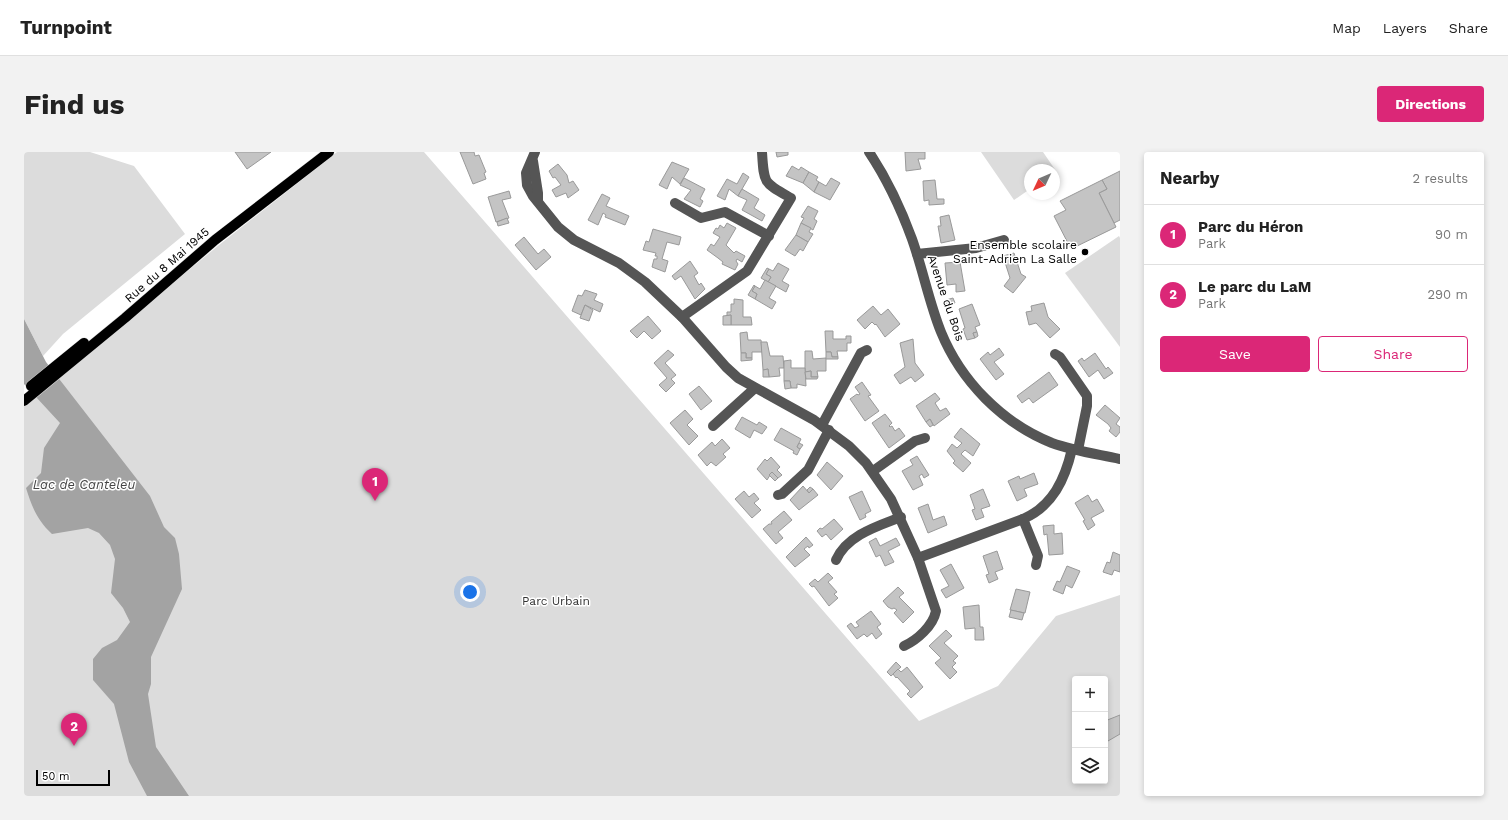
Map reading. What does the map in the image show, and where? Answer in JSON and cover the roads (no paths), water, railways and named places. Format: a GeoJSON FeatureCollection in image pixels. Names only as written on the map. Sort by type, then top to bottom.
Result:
{"type":"FeatureCollection","features":[{"type":"Feature","properties":{"kind":"main road","name":"Rue du 8 Mai 1945"},"geometry":{"type":"LineString","coordinates":[[25,398],[214,234],[318,152]]}},
{"type":"Feature","properties":{"kind":"main road","name":"Rue du 8 Mai 1945"},"geometry":{"type":"LineString","coordinates":[[60,367],[125,318],[215,240],[328,152]]}},
{"type":"Feature","properties":{"kind":"street"},"geometry":{"type":"LineString","coordinates":[[682,317],[743,276],[751,267],[791,198],[770,185],[765,180],[762,152]]}},
{"type":"Feature","properties":{"kind":"street","name":"Avenue du Bois"},"geometry":{"type":"LineString","coordinates":[[869,152],[901,211],[917,254],[942,332],[950,351],[969,379],[991,404],[1010,419],[1050,442],[1075,450],[1120,459]]}},
{"type":"Feature","properties":{"kind":"street"},"geometry":{"type":"LineString","coordinates":[[534,156],[538,202],[558,227],[569,237],[628,269],[654,290],[682,317],[726,367],[738,378],[826,427],[857,454],[873,472],[901,517],[918,558],[936,611],[934,619],[928,627],[909,644],[904,646]]}},
{"type":"Feature","properties":{"kind":"street"},"geometry":{"type":"LineString","coordinates":[[675,203],[700,218],[725,212],[769,236]]}},
{"type":"Feature","properties":{"kind":"street","name":"Avenue du Bois"},"geometry":{"type":"LineString","coordinates":[[917,254],[976,248],[1004,240]]}},
{"type":"Feature","properties":{"kind":"street"},"geometry":{"type":"LineString","coordinates":[[778,495],[782,494],[808,470],[826,427],[861,353],[867,350]]}},
{"type":"Feature","properties":{"kind":"street"},"geometry":{"type":"LineString","coordinates":[[918,558],[1023,519],[1041,508],[1056,492],[1064,478],[1075,450],[1087,406],[1087,396],[1060,357],[1055,354]]}},
{"type":"Feature","properties":{"kind":"street"},"geometry":{"type":"LineString","coordinates":[[713,426],[755,388]]}},
{"type":"Feature","properties":{"kind":"street"},"geometry":{"type":"LineString","coordinates":[[873,472],[915,441],[925,438]]}},
{"type":"Feature","properties":{"kind":"street"},"geometry":{"type":"LineString","coordinates":[[836,560],[839,554],[860,534],[901,517]]}},
{"type":"Feature","properties":{"kind":"street"},"geometry":{"type":"LineString","coordinates":[[1023,519],[1038,556],[1036,565]]}},
{"type":"Feature","properties":{"kind":"water","name":"Lac de Canteleu"},"geometry":{"type":"Polygon","coordinates":[[[24,319],[46,362],[150,496],[164,527],[175,538],[179,554],[182,589],[151,657],[151,684],[148,694],[156,747],[189,796],[147,796],[129,762],[114,704],[93,680],[93,659],[102,648],[117,640],[130,622],[123,608],[111,593],[115,559],[110,545],[99,533],[88,528],[52,534],[39,518],[28,495],[26,488],[41,473],[44,448],[60,423],[24,384],[24,319]]]}},
{"type":"Feature","properties":{"kind":"place","name":"Ensemble scolaire Saint-Adrien La Salle"},"geometry":{"type":"Point","coordinates":[1085,252]}},
{"type":"Feature","properties":{"kind":"place","name":"Parc du Héron"},"geometry":{"type":"Point","coordinates":[375,501]}},
{"type":"Feature","properties":{"kind":"place","name":"Le parc du LaM"},"geometry":{"type":"Point","coordinates":[74,746]}},
{"type":"Feature","properties":{"kind":"park label","name":"Parc Urbain"},"geometry":{"type":"Point","coordinates":[556,601]}}]}
